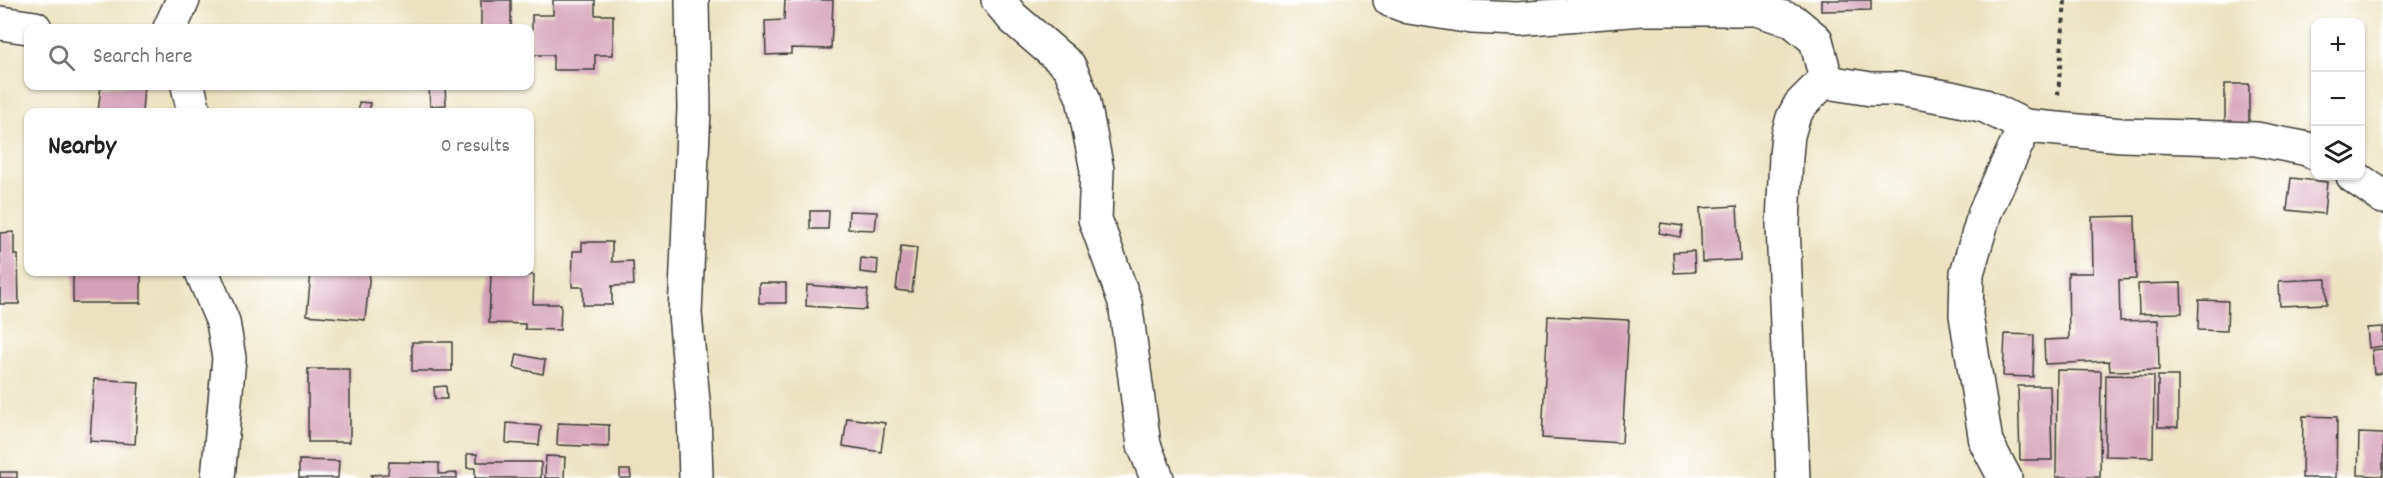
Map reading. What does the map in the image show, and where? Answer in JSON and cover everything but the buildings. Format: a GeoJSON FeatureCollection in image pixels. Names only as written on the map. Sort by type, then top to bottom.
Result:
{"type":"FeatureCollection","features":[{"type":"Feature","properties":{"kind":"street"},"geometry":{"type":"LineString","coordinates":[[172,24],[183,0]]}},
{"type":"Feature","properties":{"kind":"street"},"geometry":{"type":"LineString","coordinates":[[692,0],[694,109],[685,314],[694,412],[696,478]]}},
{"type":"Feature","properties":{"kind":"street"},"geometry":{"type":"LineString","coordinates":[[998,0],[1013,18],[1069,66],[1083,98],[1097,170],[1095,219],[1125,302],[1144,445],[1157,478]]}},
{"type":"Feature","properties":{"kind":"street"},"geometry":{"type":"LineString","coordinates":[[1390,0],[1409,7],[1472,17],[1517,19],[1642,9],[1756,9],[1793,21],[1816,40],[1825,75],[1833,83],[1871,89],[1899,89],[1985,106],[2033,126],[2122,135],[2256,139],[2311,150]]}},
{"type":"Feature","properties":{"kind":"street"},"geometry":{"type":"LineString","coordinates":[[0,23],[24,26]]}},
{"type":"Feature","properties":{"kind":"street"},"geometry":{"type":"LineString","coordinates":[[1794,478],[1783,224],[1788,135],[1800,105],[1820,86],[1825,75]]}},
{"type":"Feature","properties":{"kind":"street"},"geometry":{"type":"LineString","coordinates":[[189,90],[193,108]]}},
{"type":"Feature","properties":{"kind":"street"},"geometry":{"type":"LineString","coordinates":[[2005,478],[1986,442],[1966,315],[1967,273],[1985,212],[2033,126]]}},
{"type":"Feature","properties":{"kind":"street"},"geometry":{"type":"LineString","coordinates":[[2359,180],[2383,197]]}},
{"type":"Feature","properties":{"kind":"street"},"geometry":{"type":"LineString","coordinates":[[204,276],[223,322],[230,358],[218,478]]}},
{"type":"Feature","properties":{"kind":"path"},"geometry":{"type":"LineString","coordinates":[[2033,126],[2057,103],[2065,0]]}}]}
